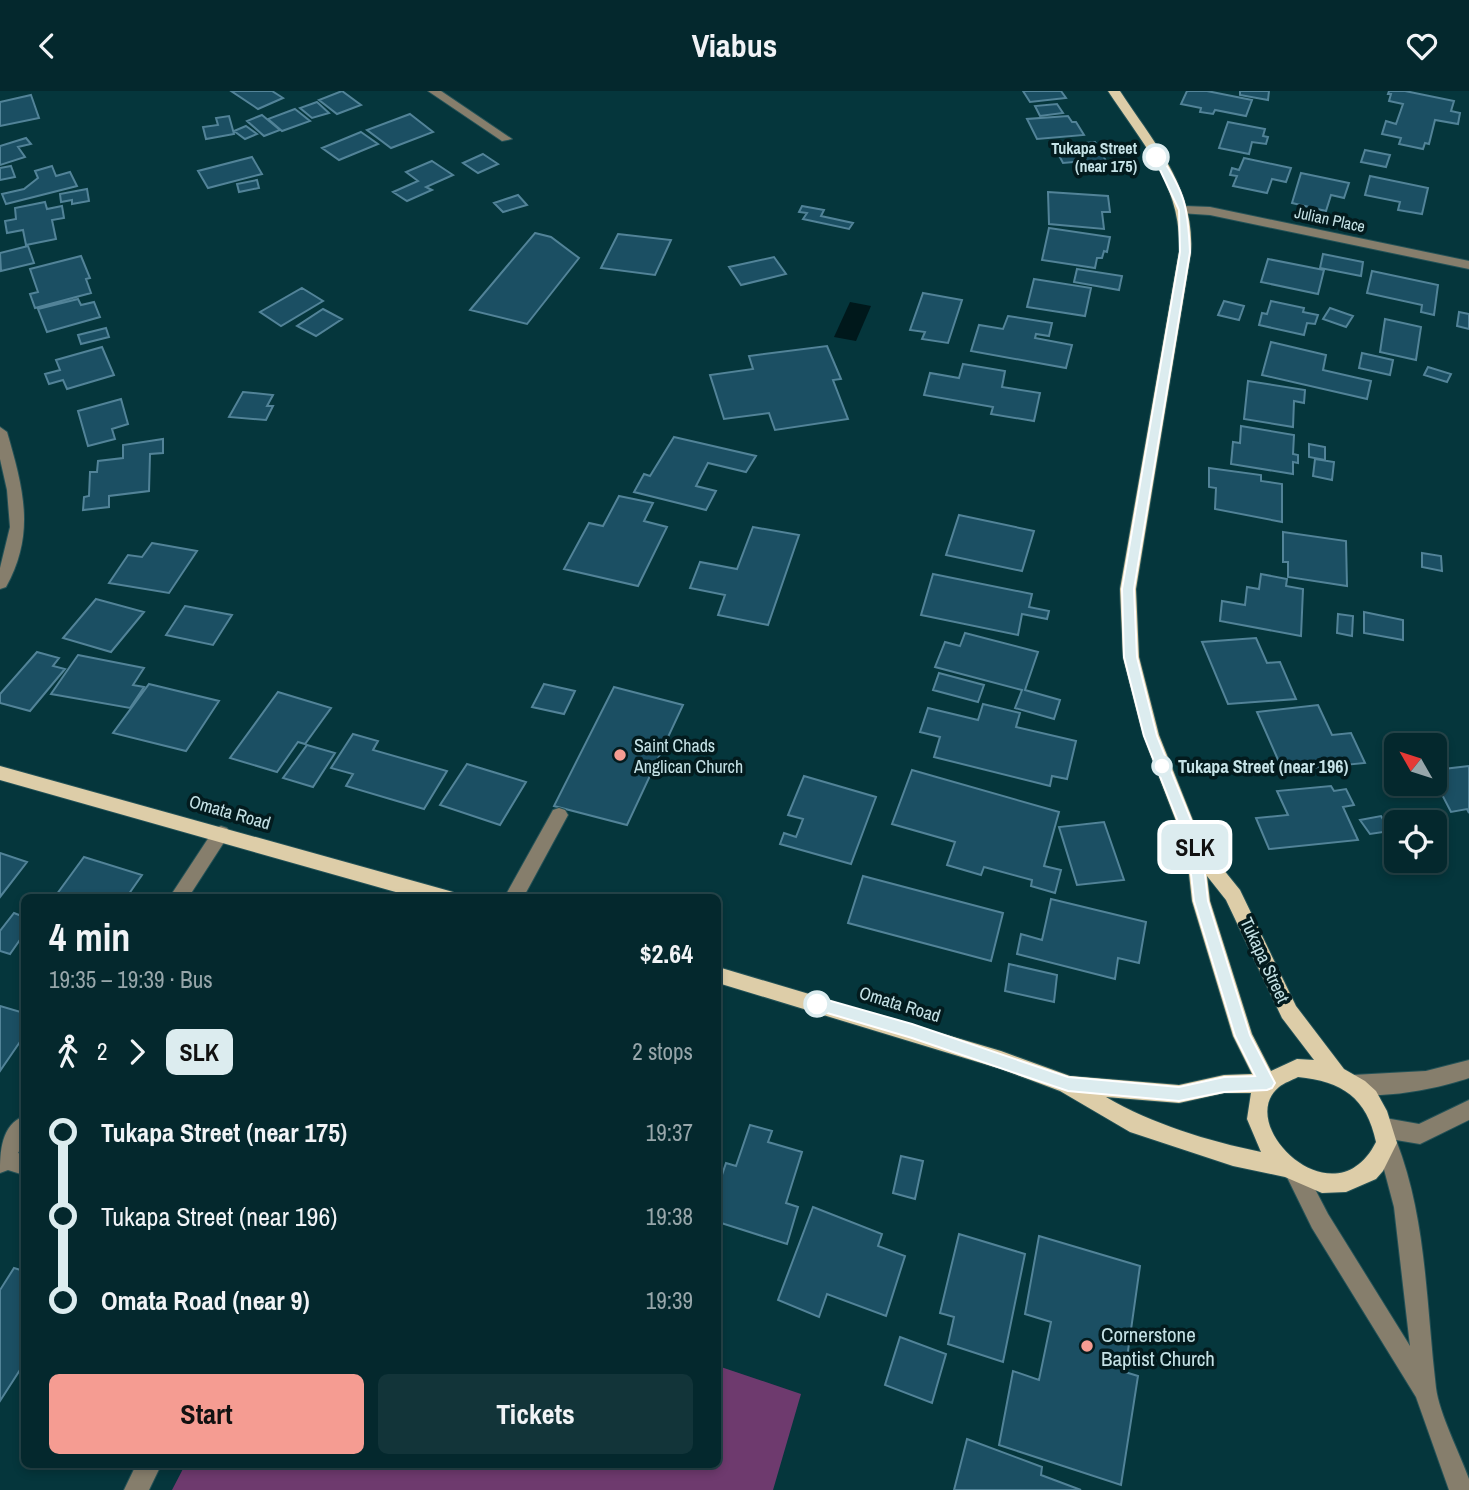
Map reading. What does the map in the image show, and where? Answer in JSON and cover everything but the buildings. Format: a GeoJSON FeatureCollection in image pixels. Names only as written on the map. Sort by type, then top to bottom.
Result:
{"type":"FeatureCollection","features":[{"type":"Feature","properties":{"kind":"main road","name":"Tukapa Street"},"geometry":{"type":"LineString","coordinates":[[1114,91],[1170,179],[1184,210],[1185,252],[1128,589],[1131,657],[1151,736],[1195,847],[1201,901],[1243,1036],[1267,1083]]}},
{"type":"Feature","properties":{"kind":"main road","name":"Omata Road"},"geometry":{"type":"LineString","coordinates":[[0,773],[432,894]]}},
{"type":"Feature","properties":{"kind":"main road","name":"Tukapa Street"},"geometry":{"type":"LineString","coordinates":[[1195,847],[1233,895],[1289,1012],[1344,1079]]}},
{"type":"Feature","properties":{"kind":"main road","name":"Omata Road"},"geometry":{"type":"LineString","coordinates":[[721,976],[912,1031],[1068,1084],[1130,1122],[1233,1156],[1292,1170]]}},
{"type":"Feature","properties":{"kind":"main road"},"geometry":{"type":"LineString","coordinates":[[1297,1068],[1316,1068],[1344,1079],[1368,1095],[1378,1110],[1386,1135],[1374,1168],[1358,1179],[1340,1184],[1318,1181],[1292,1170],[1272,1152],[1258,1124],[1258,1098],[1267,1083],[1280,1073],[1297,1068]]}},
{"type":"Feature","properties":{"kind":"main road","name":"Omata Road"},"geometry":{"type":"LineString","coordinates":[[1068,1084],[1179,1094],[1224,1084],[1267,1083]]}},
{"type":"Feature","properties":{"kind":"street"},"geometry":{"type":"LineString","coordinates":[[434,91],[506,139]]}},
{"type":"Feature","properties":{"kind":"street","name":"Julian Place"},"geometry":{"type":"LineString","coordinates":[[1184,210],[1210,211],[1469,265]]}},
{"type":"Feature","properties":{"kind":"street"},"geometry":{"type":"LineString","coordinates":[[0,432],[17,496],[19,530],[10,567],[0,583]]}},
{"type":"Feature","properties":{"kind":"street"},"geometry":{"type":"LineString","coordinates":[[515,894],[559,815]]}},
{"type":"Feature","properties":{"kind":"street"},"geometry":{"type":"LineString","coordinates":[[181,894],[221,834]]}},
{"type":"Feature","properties":{"kind":"street"},"geometry":{"type":"LineString","coordinates":[[1344,1079],[1404,1084],[1443,1079],[1469,1069]]}},
{"type":"Feature","properties":{"kind":"street"},"geometry":{"type":"LineString","coordinates":[[1425,1391],[1419,1313],[1405,1206],[1386,1135],[1420,1134],[1469,1110]]}},
{"type":"Feature","properties":{"kind":"street"},"geometry":{"type":"LineString","coordinates":[[21,1131],[2,1160],[21,1164]]}},
{"type":"Feature","properties":{"kind":"street"},"geometry":{"type":"LineString","coordinates":[[1292,1170],[1320,1221],[1425,1391],[1461,1490]]}},
{"type":"Feature","properties":{"kind":"street"},"geometry":{"type":"LineString","coordinates":[[136,1490],[147,1468]]}},
{"type":"Feature","properties":{"kind":"shaded area"},"geometry":{"type":"Polygon","coordinates":[[[721,1367],[801,1394],[773,1490],[172,1490],[183,1468],[721,1468],[721,1367]]]}},
{"type":"Feature","properties":{"kind":"water"},"geometry":{"type":"Polygon","coordinates":[[[850,302],[871,306],[856,341],[834,337],[850,302]]]}},
{"type":"Feature","properties":{"kind":"bus line","name":"SLK"},"geometry":{"type":"LineString","coordinates":[[817,1004],[912,1031],[1068,1084],[1179,1094],[1224,1084],[1267,1083],[1243,1036],[1201,901],[1195,847],[1151,736],[1131,657],[1128,589],[1136,529],[1185,252],[1184,210],[1170,179],[1156,157]]}},
{"type":"Feature","properties":{"kind":"place","name":"Tukapa Street (near 175)"},"geometry":{"type":"Point","coordinates":[1156,157]}},
{"type":"Feature","properties":{"kind":"place","name":"Saint Chads Anglican Church"},"geometry":{"type":"Point","coordinates":[620,755]}},
{"type":"Feature","properties":{"kind":"place","name":"Tukapa Street (near 196)"},"geometry":{"type":"Point","coordinates":[1162,766]}},
{"type":"Feature","properties":{"kind":"place","name":"Cornerstone Baptist Church"},"geometry":{"type":"Point","coordinates":[1087,1346]}}]}
